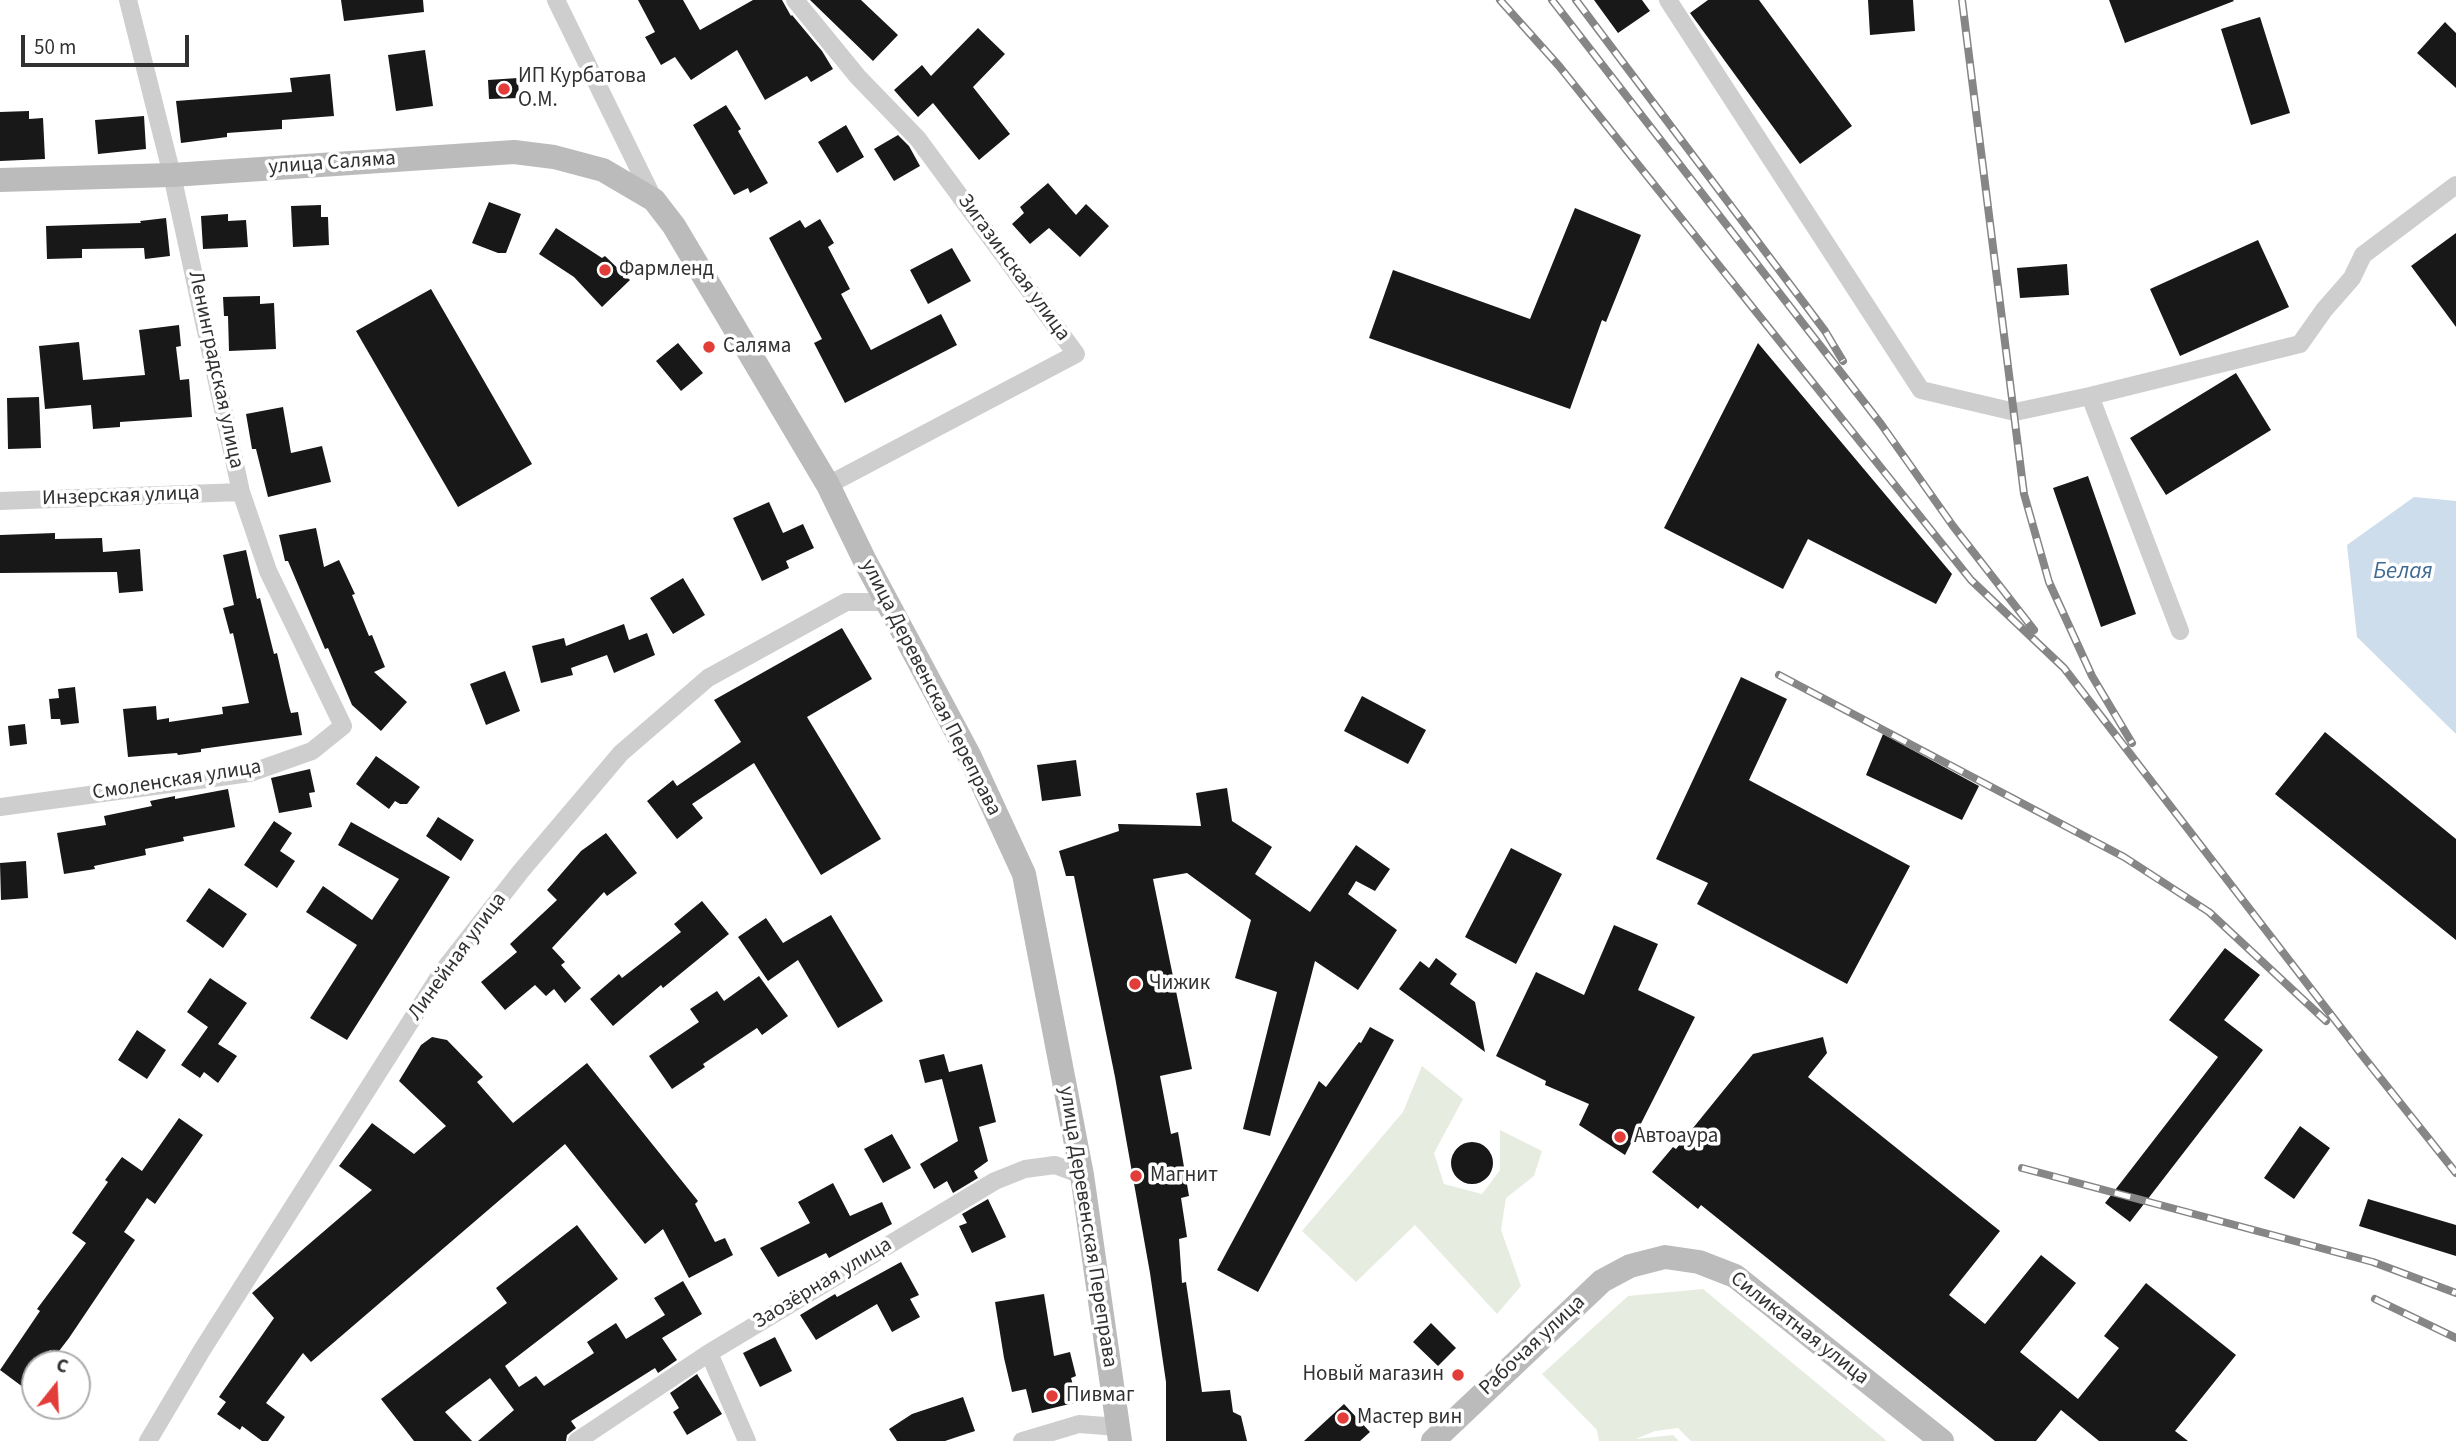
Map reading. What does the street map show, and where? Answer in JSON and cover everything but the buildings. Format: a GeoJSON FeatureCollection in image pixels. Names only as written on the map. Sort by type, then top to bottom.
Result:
{"type":"FeatureCollection","features":[{"type":"Feature","properties":{"kind":"street","name":"Ленинградская улица"},"geometry":{"type":"LineString","coordinates":[[128,0],[173,175],[242,492],[268,571],[343,726]]}},
{"type":"Feature","properties":{"kind":"street","name":"улица Деревенская Переправа"},"geometry":{"type":"LineString","coordinates":[[556,0],[654,200],[674,226],[828,485],[970,757],[1024,874],[1082,1175],[1119,1434]]}},
{"type":"Feature","properties":{"kind":"street","name":"Зигазинская улица"},"geometry":{"type":"LineString","coordinates":[[795,0],[858,77],[918,139],[1076,354],[828,485]]}},
{"type":"Feature","properties":{"kind":"street"},"geometry":{"type":"LineString","coordinates":[[1668,0],[1921,390],[2015,412],[2300,344],[2351,278],[2363,255],[2456,185]]}},
{"type":"Feature","properties":{"kind":"street","name":"улица Саляма"},"geometry":{"type":"LineString","coordinates":[[0,180],[173,175],[514,152],[554,157],[603,170],[654,200]]}},
{"type":"Feature","properties":{"kind":"street"},"geometry":{"type":"LineString","coordinates":[[2090,396],[2180,631]]}},
{"type":"Feature","properties":{"kind":"street","name":"Инзерская улица"},"geometry":{"type":"LineString","coordinates":[[0,501],[242,492]]}},
{"type":"Feature","properties":{"kind":"street","name":"Линейная улица"},"geometry":{"type":"LineString","coordinates":[[148,1441],[202,1350],[442,972],[621,753],[708,678],[846,602],[888,602]]}},
{"type":"Feature","properties":{"kind":"street","name":"Смоленская улица"},"geometry":{"type":"LineString","coordinates":[[0,807],[250,774],[312,751],[343,726]]}},
{"type":"Feature","properties":{"kind":"street","name":"Заозёрная улица"},"geometry":{"type":"LineString","coordinates":[[577,1441],[709,1353],[995,1181],[1026,1169],[1055,1165],[1082,1175]]}},
{"type":"Feature","properties":{"kind":"street","name":"Силикатная улица"},"geometry":{"type":"LineString","coordinates":[[1602,1280],[1630,1266],[1665,1257],[1699,1262],[1735,1276],[1942,1441]]}},
{"type":"Feature","properties":{"kind":"street","name":"Рабочая улица"},"geometry":{"type":"LineString","coordinates":[[1433,1441],[1602,1280]]}},
{"type":"Feature","properties":{"kind":"street"},"geometry":{"type":"LineString","coordinates":[[709,1353],[747,1441]]}},
{"type":"Feature","properties":{"kind":"street"},"geometry":{"type":"LineString","coordinates":[[1021,1441],[1079,1424],[1119,1434]]}},
{"type":"Feature","properties":{"kind":"shaded area"},"geometry":{"type":"Polygon","coordinates":[[[1422,1066],[1463,1099],[1434,1153],[1444,1184],[1482,1194],[1500,1170],[1500,1130],[1542,1151],[1534,1176],[1506,1198],[1501,1230],[1521,1286],[1497,1314],[1415,1225],[1356,1282],[1302,1231],[1403,1112],[1422,1066]]]}},
{"type":"Feature","properties":{"kind":"shaded area"},"geometry":{"type":"Polygon","coordinates":[[[1703,1289],[1887,1441],[1691,1441],[1678,1428],[1655,1431],[1636,1439],[1673,1435],[1679,1441],[1599,1441],[1597,1430],[1542,1374],[1628,1296],[1703,1289]]]}},
{"type":"Feature","properties":{"kind":"water","name":"Белая"},"geometry":{"type":"Polygon","coordinates":[[[2414,497],[2456,501],[2456,734],[2357,637],[2347,545],[2414,497]]]}},
{"type":"Feature","properties":{"kind":"railway"},"geometry":{"type":"LineString","coordinates":[[1500,0],[1559,66],[1971,580],[2064,668],[2456,1173]]}},
{"type":"Feature","properties":{"kind":"railway"},"geometry":{"type":"LineString","coordinates":[[1552,0],[1881,424],[1953,526],[2034,630]]}},
{"type":"Feature","properties":{"kind":"railway"},"geometry":{"type":"LineString","coordinates":[[1576,0],[1825,331],[1843,361]]}},
{"type":"Feature","properties":{"kind":"railway"},"geometry":{"type":"LineString","coordinates":[[1962,0],[2024,494],[2049,582],[2092,676],[2132,743]]}},
{"type":"Feature","properties":{"kind":"railway"},"geometry":{"type":"LineString","coordinates":[[1779,675],[2124,857],[2209,912],[2326,1021]]}},
{"type":"Feature","properties":{"kind":"railway"},"geometry":{"type":"LineString","coordinates":[[2022,1168],[2373,1262],[2456,1293]]}},
{"type":"Feature","properties":{"kind":"railway"},"geometry":{"type":"LineString","coordinates":[[2375,1299],[2456,1338]]}},
{"type":"Feature","properties":{"kind":"place","name":"ИП Курбатова О.М."},"geometry":{"type":"Point","coordinates":[504,89]}},
{"type":"Feature","properties":{"kind":"place","name":"Фармленд"},"geometry":{"type":"Point","coordinates":[605,270]}},
{"type":"Feature","properties":{"kind":"place","name":"Саляма"},"geometry":{"type":"Point","coordinates":[709,347]}},
{"type":"Feature","properties":{"kind":"place","name":"Чижик"},"geometry":{"type":"Point","coordinates":[1135,984]}},
{"type":"Feature","properties":{"kind":"place","name":"Автоаура"},"geometry":{"type":"Point","coordinates":[1620,1137]}},
{"type":"Feature","properties":{"kind":"place","name":"Магнит"},"geometry":{"type":"Point","coordinates":[1136,1176]}},
{"type":"Feature","properties":{"kind":"place","name":"Новый магазин"},"geometry":{"type":"Point","coordinates":[1458,1375]}},
{"type":"Feature","properties":{"kind":"place","name":"Пивмаг"},"geometry":{"type":"Point","coordinates":[1052,1396]}},
{"type":"Feature","properties":{"kind":"place","name":"Мастер вин"},"geometry":{"type":"Point","coordinates":[1343,1418]}}]}
